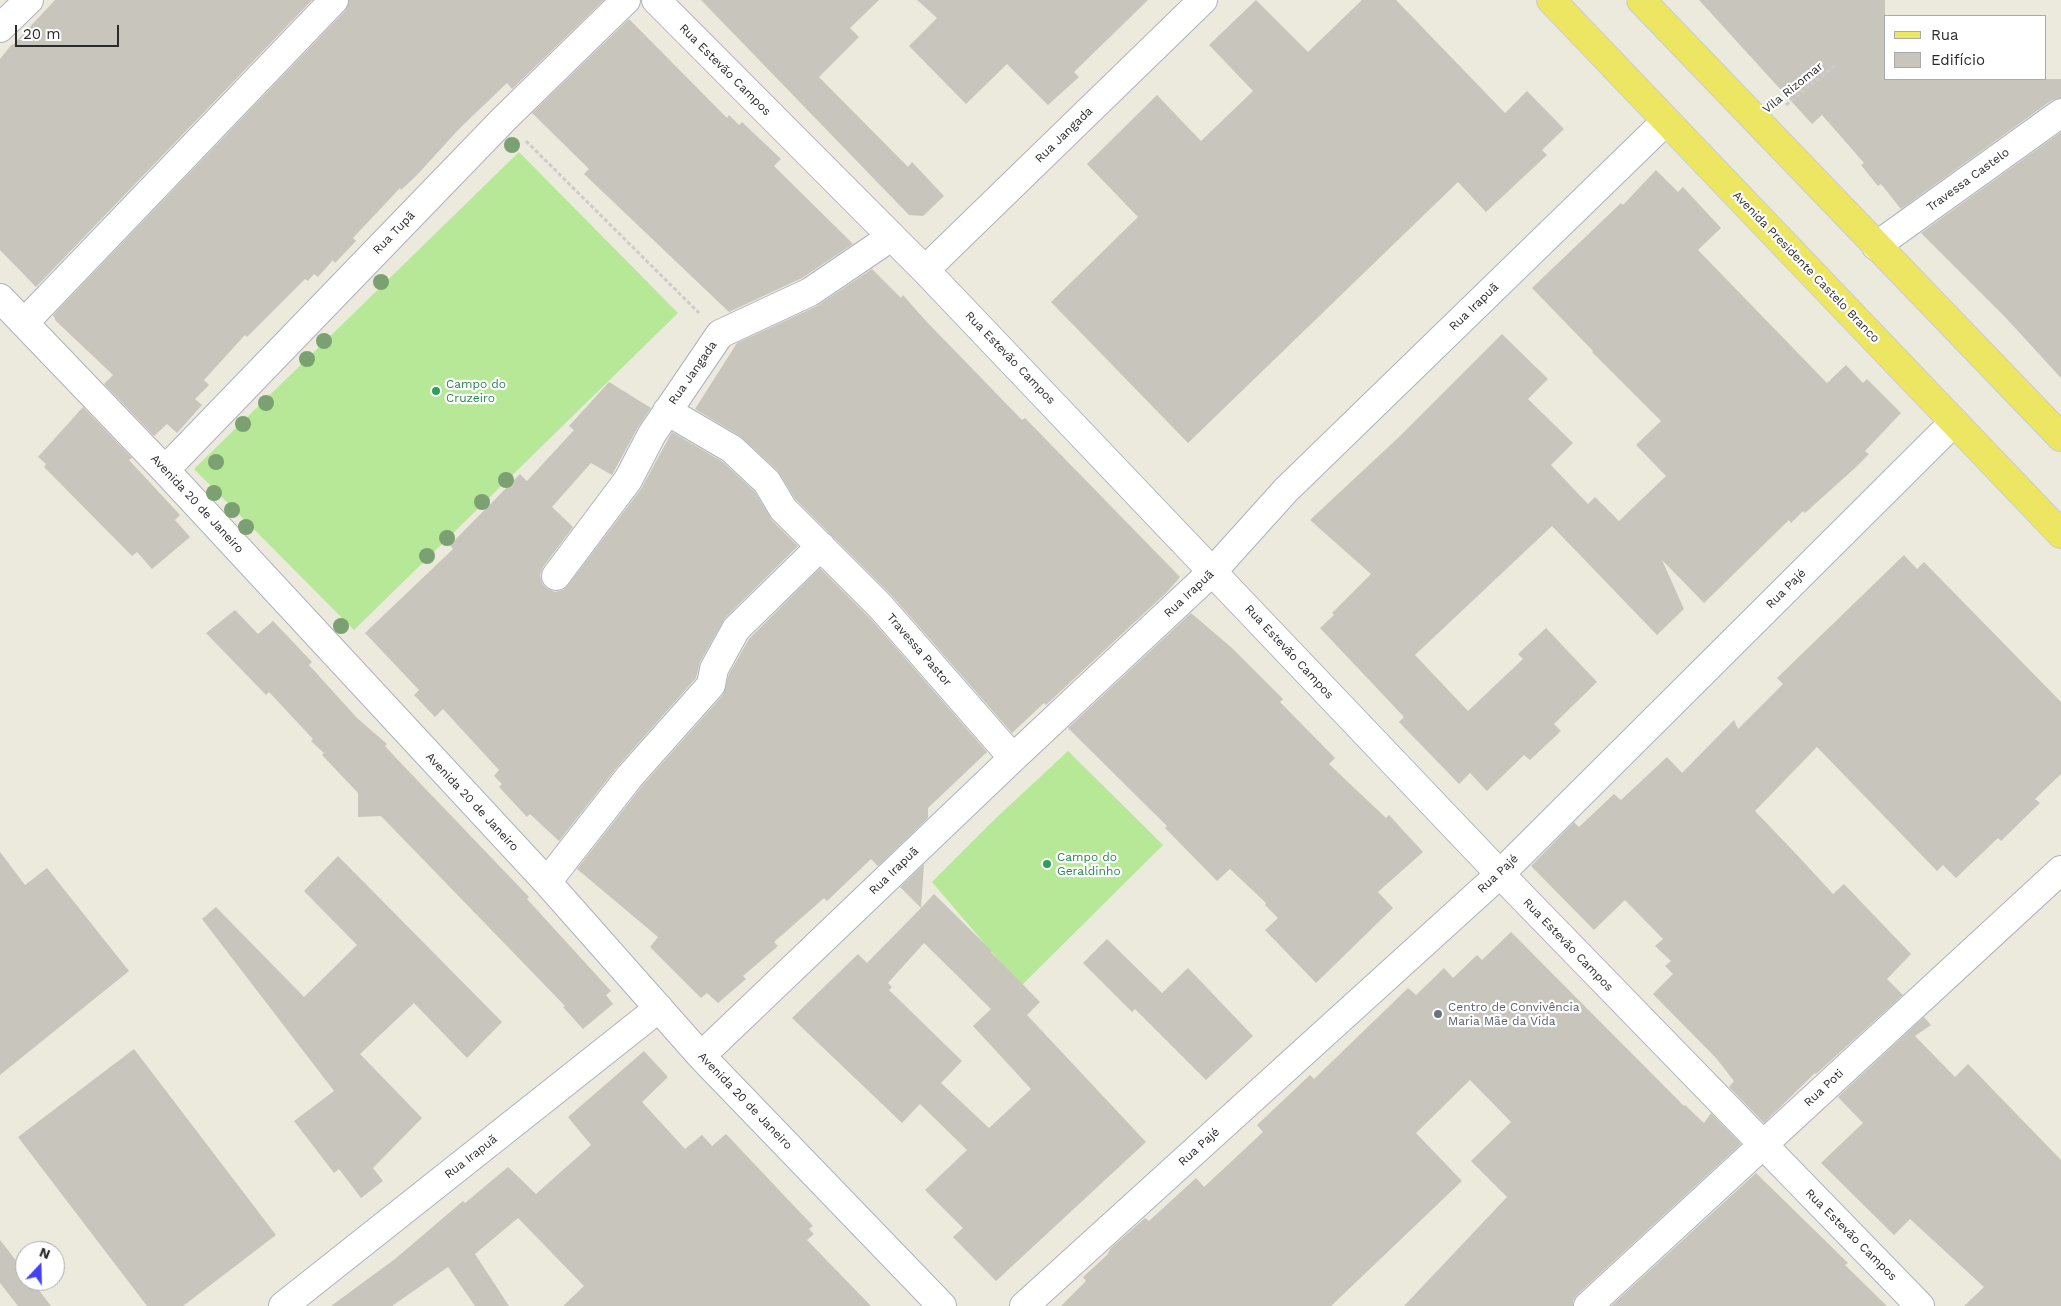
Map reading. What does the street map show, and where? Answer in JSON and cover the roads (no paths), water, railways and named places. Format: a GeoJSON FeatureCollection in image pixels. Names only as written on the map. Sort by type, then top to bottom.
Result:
{"type":"FeatureCollection","features":[{"type":"Feature","properties":{"kind":"main road","name":"Avenida Presidente Castelo Branco"},"geometry":{"type":"LineString","coordinates":[[1551,0],[2061,534]]}},
{"type":"Feature","properties":{"kind":"main road"},"geometry":{"type":"LineString","coordinates":[[1640,0],[2061,438]]}},
{"type":"Feature","properties":{"kind":"street"},"geometry":{"type":"LineString","coordinates":[[0,28],[29,0]]}},
{"type":"Feature","properties":{"kind":"street"},"geometry":{"type":"LineString","coordinates":[[24,324],[334,0]]}},
{"type":"Feature","properties":{"kind":"street","name":"Rua Tupã"},"geometry":{"type":"LineString","coordinates":[[165,470],[504,119],[626,0]]}},
{"type":"Feature","properties":{"kind":"street","name":"Rua Estevão Campos"},"geometry":{"type":"LineString","coordinates":[[656,0],[925,270],[1500,874],[1920,1306]]}},
{"type":"Feature","properties":{"kind":"street","name":"Rua Jangada"},"geometry":{"type":"LineString","coordinates":[[925,270],[1203,0]]}},
{"type":"Feature","properties":{"kind":"street","name":"Travessa Castelo"},"geometry":{"type":"LineString","coordinates":[[1876,246],[2061,113]]}},
{"type":"Feature","properties":{"kind":"street","name":"Rua Irapuã"},"geometry":{"type":"LineString","coordinates":[[701,1056],[1013,758],[1213,572],[1286,490],[1666,121]]}},
{"type":"Feature","properties":{"kind":"street","name":"Rua Jangada"},"geometry":{"type":"LineString","coordinates":[[556,576],[628,480],[652,434],[720,334],[810,292],[891,237]]}},
{"type":"Feature","properties":{"kind":"street","name":"Avenida 20 de Janeiro"},"geometry":{"type":"LineString","coordinates":[[0,298],[165,470],[547,882],[701,1056],[942,1306]]}},
{"type":"Feature","properties":{"kind":"street","name":"Travessa Pastor"},"geometry":{"type":"LineString","coordinates":[[667,411],[732,448],[767,482],[783,509],[881,606],[1013,758]]}},
{"type":"Feature","properties":{"kind":"street","name":"Rua Pajé"},"geometry":{"type":"LineString","coordinates":[[1024,1306],[1500,874],[1954,422]]}},
{"type":"Feature","properties":{"kind":"street"},"geometry":{"type":"LineString","coordinates":[[547,882],[630,776],[711,685],[714,669],[736,629],[821,546]]}},
{"type":"Feature","properties":{"kind":"street","name":"Rua Poti"},"geometry":{"type":"LineString","coordinates":[[1588,1306],[2061,870]]}},
{"type":"Feature","properties":{"kind":"street","name":"Rua Irapuã"},"geometry":{"type":"LineString","coordinates":[[283,1306],[659,1008]]}},
{"type":"Feature","properties":{"kind":"place","name":"Campo do Cruzeiro"},"geometry":{"type":"Point","coordinates":[436,391]}},
{"type":"Feature","properties":{"kind":"place","name":"Campo do Geraldinho"},"geometry":{"type":"Point","coordinates":[1047,864]}},
{"type":"Feature","properties":{"kind":"place","name":"Centro de Convivência Maria Mãe da Vida"},"geometry":{"type":"Point","coordinates":[1438,1014]}}]}
